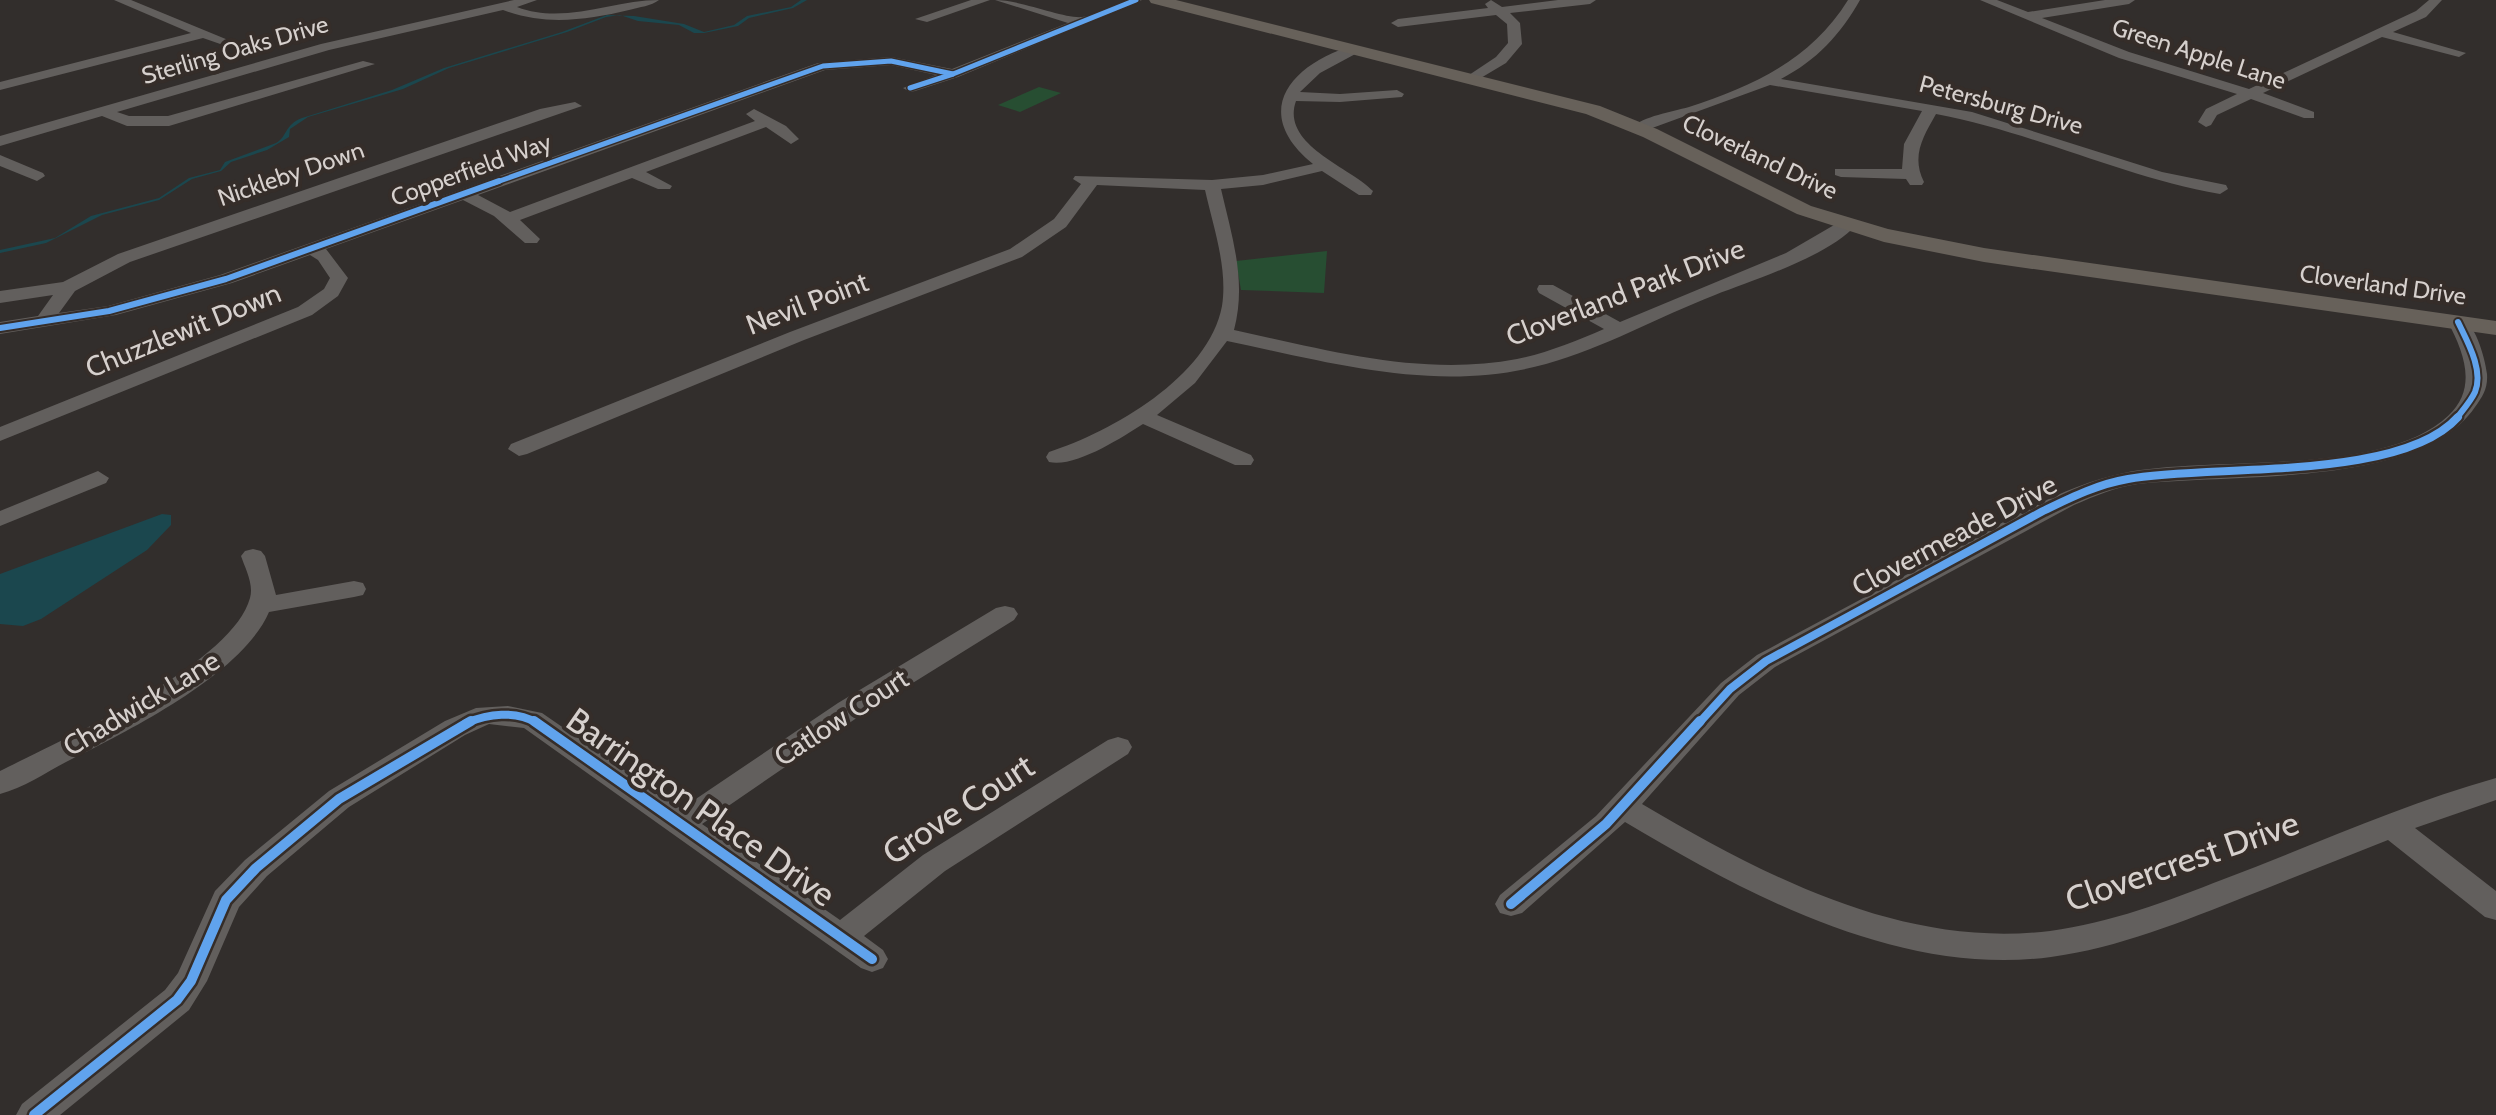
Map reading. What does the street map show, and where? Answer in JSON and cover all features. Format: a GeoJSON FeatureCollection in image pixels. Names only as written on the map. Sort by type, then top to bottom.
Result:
{"type":"FeatureCollection","features":[{"type":"Feature","properties":{"kind":"main road","name":"Cloverland Drive"},"geometry":{"type":"LineString","coordinates":[[1157,0],[1563,101],[1639,128],[1782,200],[1847,225],[1953,250],[2496,328]]}},
{"type":"Feature","properties":{"kind":"street"},"geometry":{"type":"LineString","coordinates":[[120,0],[226,42]]}},
{"type":"Feature","properties":{"kind":"street","name":"Sterling Oaks Drive"},"geometry":{"type":"LineString","coordinates":[[0,141],[326,47],[531,0]]}},
{"type":"Feature","properties":{"kind":"street"},"geometry":{"type":"LineString","coordinates":[[506,7],[526,16],[556,18],[653,0]]}},
{"type":"Feature","properties":{"kind":"street"},"geometry":{"type":"LineString","coordinates":[[922,19],[984,0]]}},
{"type":"Feature","properties":{"kind":"street"},"geometry":{"type":"LineString","coordinates":[[1001,0],[1081,22]]}},
{"type":"Feature","properties":{"kind":"street"},"geometry":{"type":"LineString","coordinates":[[910,88],[953,74],[1136,0]]}},
{"type":"Feature","properties":{"kind":"street"},"geometry":{"type":"LineString","coordinates":[[1474,78],[1501,60],[1515,44],[1513,23],[1501,10],[1484,0]]}},
{"type":"Feature","properties":{"kind":"street"},"geometry":{"type":"LineString","coordinates":[[1398,23],[1590,0]]}},
{"type":"Feature","properties":{"kind":"street"},"geometry":{"type":"LineString","coordinates":[[1639,128],[1767,80],[1794,65],[1826,43],[1846,18],[1854,0]]}},
{"type":"Feature","properties":{"kind":"street","name":"Green Apple Lane"},"geometry":{"type":"LineString","coordinates":[[1986,0],[2117,53],[2309,115]]}},
{"type":"Feature","properties":{"kind":"street"},"geometry":{"type":"LineString","coordinates":[[2028,16],[2129,0]]}},
{"type":"Feature","properties":{"kind":"street"},"geometry":{"type":"LineString","coordinates":[[2206,122],[2209,114],[2421,14],[2436,0]]}},
{"type":"Feature","properties":{"kind":"street"},"geometry":{"type":"LineString","coordinates":[[0,86],[205,33]]}},
{"type":"Feature","properties":{"kind":"street"},"geometry":{"type":"LineString","coordinates":[[2380,33],[2459,53]]}},
{"type":"Feature","properties":{"kind":"street"},"geometry":{"type":"LineString","coordinates":[[1354,49],[1315,70],[1291,96],[1287,115],[1291,130],[1305,151],[1323,166],[1365,191]]}},
{"type":"Feature","properties":{"kind":"street","name":"Copperfield Way"},"geometry":{"type":"LineString","coordinates":[[0,328],[146,302],[214,283],[837,63],[909,62],[953,74]]}},
{"type":"Feature","properties":{"kind":"street"},"geometry":{"type":"LineString","coordinates":[[102,111],[127,121],[169,121],[368,64]]}},
{"type":"Feature","properties":{"kind":"street","name":"Petersburg Drive"},"geometry":{"type":"LineString","coordinates":[[1767,80],[1835,97],[1931,109],[1983,121],[2187,183],[2220,189]]}},
{"type":"Feature","properties":{"kind":"street"},"geometry":{"type":"LineString","coordinates":[[1291,96],[1340,98],[1397,94]]}},
{"type":"Feature","properties":{"kind":"street"},"geometry":{"type":"LineString","coordinates":[[723,101],[768,121],[791,139]]}},
{"type":"Feature","properties":{"kind":"street","name":"Nickleby Down"},"geometry":{"type":"LineString","coordinates":[[44,321],[68,287],[100,268],[545,112],[575,106]]}},
{"type":"Feature","properties":{"kind":"street"},"geometry":{"type":"LineString","coordinates":[[1841,172],[1913,178],[1908,152],[1931,109]]}},
{"type":"Feature","properties":{"kind":"street"},"geometry":{"type":"LineString","coordinates":[[508,219],[768,121]]}},
{"type":"Feature","properties":{"kind":"street"},"geometry":{"type":"LineString","coordinates":[[0,160],[37,176]]}},
{"type":"Feature","properties":{"kind":"street"},"geometry":{"type":"LineString","coordinates":[[1057,457],[1092,446],[1140,415],[1199,369],[1224,334],[1230,316],[1231,284],[1212,185],[1263,180],[1323,166]]}},
{"type":"Feature","properties":{"kind":"street"},"geometry":{"type":"LineString","coordinates":[[632,172],[664,186]]}},
{"type":"Feature","properties":{"kind":"street","name":"Nevil Point"},"geometry":{"type":"LineString","coordinates":[[519,449],[797,336],[1016,253],[1046,237],[1066,221],[1086,179],[1212,185]]}},
{"type":"Feature","properties":{"kind":"street"},"geometry":{"type":"LineString","coordinates":[[464,194],[495,209],[531,239]]}},
{"type":"Feature","properties":{"kind":"street","name":"Cloverland Park Drive"},"geometry":{"type":"LineString","coordinates":[[1224,334],[1365,363],[1436,372],[1520,364],[1618,329],[1793,257],[1847,225]]}},
{"type":"Feature","properties":{"kind":"street","name":"Chuzzlewit Down"},"geometry":{"type":"LineString","coordinates":[[0,435],[305,311],[331,292],[339,278],[325,256],[313,249]]}},
{"type":"Feature","properties":{"kind":"street"},"geometry":{"type":"LineString","coordinates":[[0,297],[68,287]]}},
{"type":"Feature","properties":{"kind":"street"},"geometry":{"type":"LineString","coordinates":[[1546,289],[1618,329]]}},
{"type":"Feature","properties":{"kind":"street","name":"Clovermeade Drive"},"geometry":{"type":"LineString","coordinates":[[1511,904],[1624,807],[1730,689],[1766,661],[2069,498],[2137,477],[2301,466],[2370,457],[2408,446],[2442,431],[2462,414],[2476,390],[2471,352],[2458,322]]}},
{"type":"Feature","properties":{"kind":"street"},"geometry":{"type":"LineString","coordinates":[[1140,415],[1243,460]]}},
{"type":"Feature","properties":{"kind":"street"},"geometry":{"type":"LineString","coordinates":[[0,519],[98,478]]}},
{"type":"Feature","properties":{"kind":"street"},"geometry":{"type":"LineString","coordinates":[[253,556],[263,587],[261,605],[354,589]]}},
{"type":"Feature","properties":{"kind":"street","name":"Chadwick Lane"},"geometry":{"type":"LineString","coordinates":[[0,784],[196,676],[239,640],[261,605]]}},
{"type":"Feature","properties":{"kind":"street","name":"Catlow Court"},"geometry":{"type":"LineString","coordinates":[[681,824],[848,710],[1005,614]]}},
{"type":"Feature","properties":{"kind":"street","name":"Barrington Place Drive"},"geometry":{"type":"LineString","coordinates":[[34,1115],[177,1000],[191,981],[218,913],[238,886],[301,830],[339,799],[435,739],[486,715],[532,720],[872,959]]}},
{"type":"Feature","properties":{"kind":"street","name":"Grove Court"},"geometry":{"type":"LineString","coordinates":[[841,937],[934,863],[1118,747]]}},
{"type":"Feature","properties":{"kind":"street","name":"Clovercrest Drive"},"geometry":{"type":"LineString","coordinates":[[1624,807],[1744,878],[1823,912],[1908,936],[2012,945],[2060,942],[2133,923],[2496,789]]}},
{"type":"Feature","properties":{"kind":"street"},"geometry":{"type":"LineString","coordinates":[[2392,827],[2496,908]]}},
{"type":"Feature","properties":{"kind":"green space"},"geometry":{"type":"Polygon","coordinates":[[[1039,87],[1061,93],[1020,112],[998,105],[1039,87]]]}},
{"type":"Feature","properties":{"kind":"green space"},"geometry":{"type":"Polygon","coordinates":[[[1327,251],[1324,293],[1241,290],[1236,261],[1327,251]]]}},
{"type":"Feature","properties":{"kind":"water"},"geometry":{"type":"Polygon","coordinates":[[[801,0],[807,0],[793,8],[749,18],[738,26],[704,33],[694,33],[679,25],[638,21],[622,16],[684,24],[704,32],[734,25],[747,16],[791,7],[801,0]]]}},
{"type":"Feature","properties":{"kind":"water"},"geometry":{"type":"Polygon","coordinates":[[[607,15],[617,15],[449,68],[403,89],[308,117],[290,129],[289,137],[267,150],[231,162],[221,171],[192,179],[159,200],[102,215],[46,243],[0,253],[0,250],[55,238],[91,216],[159,198],[189,178],[220,170],[225,162],[276,143],[292,124],[302,118],[392,90],[444,68],[607,15]]]}},
{"type":"Feature","properties":{"kind":"water"},"geometry":{"type":"Polygon","coordinates":[[[162,514],[171,515],[171,525],[147,550],[41,619],[23,626],[0,624],[0,574],[162,514]]]}},
{"type":"Feature","properties":{"kind":"cycle path"},"geometry":{"type":"LineString","coordinates":[[910,88],[953,74],[1136,0]]}},
{"type":"Feature","properties":{"kind":"cycle path"},"geometry":{"type":"LineString","coordinates":[[0,328],[109,311],[226,279],[823,66],[891,61],[953,74]]}},
{"type":"Feature","properties":{"kind":"cycle path"},"geometry":{"type":"LineString","coordinates":[[1511,904],[1606,824],[1730,689],[1766,661],[2043,511],[2090,490],[2127,479],[2326,464],[2377,455],[2421,441],[2455,421],[2475,392],[2477,383],[2473,356],[2458,322]]}},
{"type":"Feature","properties":{"kind":"cycle path"},"geometry":{"type":"LineString","coordinates":[[34,1115],[177,1000],[191,981],[226,900],[256,868],[339,799],[455,728],[486,715],[532,720],[872,959]]}}]}
